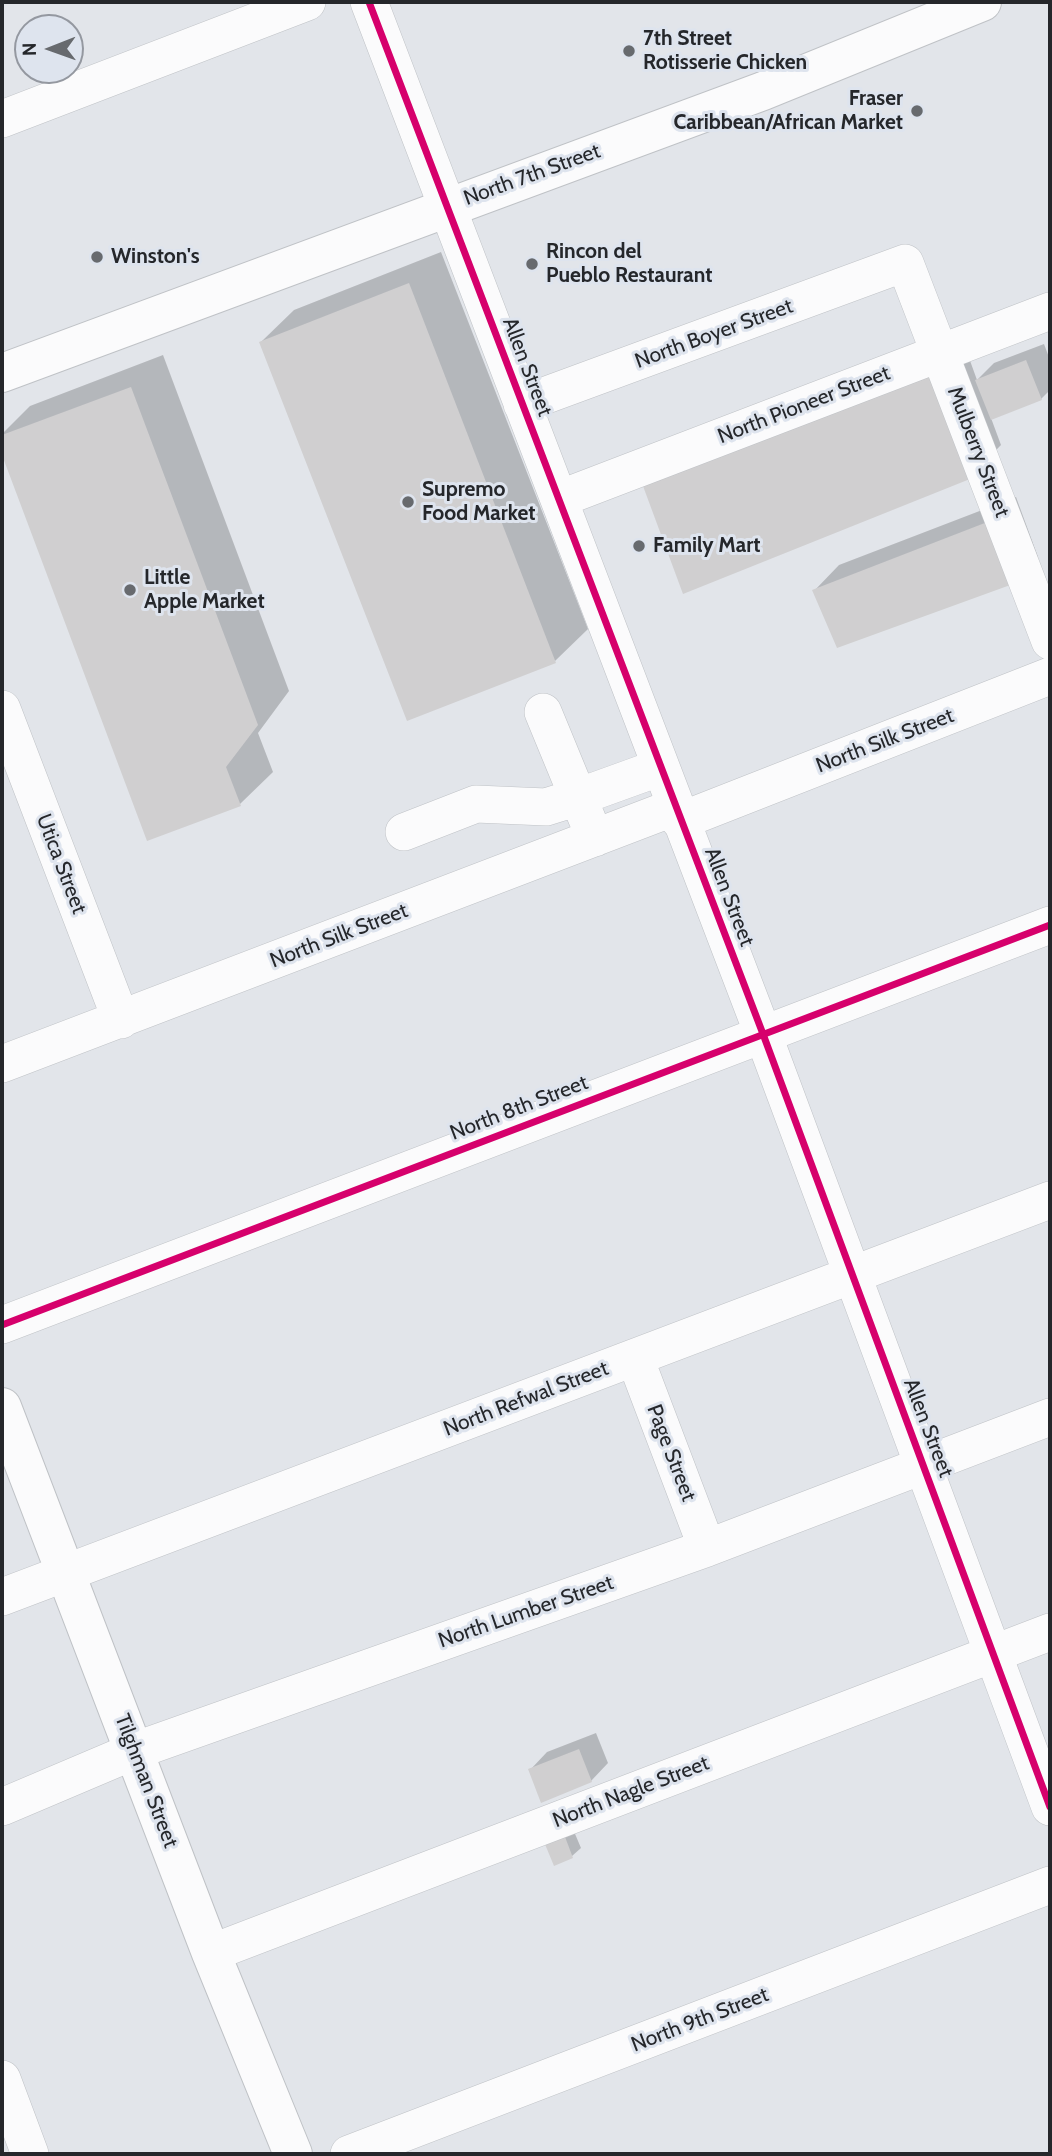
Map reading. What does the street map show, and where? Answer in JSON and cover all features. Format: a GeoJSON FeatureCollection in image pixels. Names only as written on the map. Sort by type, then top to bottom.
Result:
{"type":"FeatureCollection","features":[{"type":"Feature","properties":{"kind":"main road","name":"North 7th Street"},"geometry":{"type":"LineString","coordinates":[[2,373],[199,303],[447,207],[763,91],[982,2]]}},
{"type":"Feature","properties":{"kind":"main road","name":"Tilghman Street"},"geometry":{"type":"LineString","coordinates":[[2,1407],[211,1953],[293,2154]]}},
{"type":"Feature","properties":{"kind":"street"},"geometry":{"type":"LineString","coordinates":[[2,119],[307,2]]}},
{"type":"Feature","properties":{"kind":"street","name":"Allen Street"},"geometry":{"type":"LineString","coordinates":[[369,2],[763,1034],[1050,1807]]}},
{"type":"Feature","properties":{"kind":"street","name":"North Boyer Street"},"geometry":{"type":"LineString","coordinates":[[522,404],[905,263]]}},
{"type":"Feature","properties":{"kind":"street","name":"Mulberry Street"},"geometry":{"type":"LineString","coordinates":[[905,263],[1050,641]]}},
{"type":"Feature","properties":{"kind":"street","name":"North Pioneer Street"},"geometry":{"type":"LineString","coordinates":[[559,499],[1050,311]]}},
{"type":"Feature","properties":{"kind":"street","name":"North Silk Street"},"geometry":{"type":"LineString","coordinates":[[2,1063],[595,838],[678,814],[1050,677]]}},
{"type":"Feature","properties":{"kind":"street","name":"Utica Street"},"geometry":{"type":"LineString","coordinates":[[2,709],[121,1020]]}},
{"type":"Feature","properties":{"kind":"street"},"geometry":{"type":"LineString","coordinates":[[544,712],[595,838]]}},
{"type":"Feature","properties":{"kind":"street"},"geometry":{"type":"LineString","coordinates":[[404,832],[476,804],[546,807],[661,767]]}},
{"type":"Feature","properties":{"kind":"street","name":"North 8th Street"},"geometry":{"type":"LineString","coordinates":[[2,1325],[1050,925]]}},
{"type":"Feature","properties":{"kind":"street","name":"North Refwal Street"},"geometry":{"type":"LineString","coordinates":[[2,1597],[1050,1200]]}},
{"type":"Feature","properties":{"kind":"street","name":"Page Street"},"geometry":{"type":"LineString","coordinates":[[635,1358],[707,1548]]}},
{"type":"Feature","properties":{"kind":"street","name":"North Lumber Street"},"geometry":{"type":"LineString","coordinates":[[2,1807],[134,1751],[707,1548],[1050,1417]]}},
{"type":"Feature","properties":{"kind":"street","name":"North Nagle Street"},"geometry":{"type":"LineString","coordinates":[[211,1953],[1050,1632]]}},
{"type":"Feature","properties":{"kind":"street","name":"North 9th Street"},"geometry":{"type":"LineString","coordinates":[[349,2154],[1050,1885]]}},
{"type":"Feature","properties":{"kind":"street"},"geometry":{"type":"LineString","coordinates":[[2,2079],[30,2154]]}},
{"type":"Feature","properties":{"kind":"building","name":"Supremo Food Market"},"geometry":{"type":"Polygon","coordinates":[[[409,283],[556,663],[407,721],[259,342],[409,283]]]}},
{"type":"Feature","properties":{"kind":"building"},"geometry":{"type":"Polygon","coordinates":[[[1026,360],[1042,400],[991,420],[975,380],[1026,360]]]}},
{"type":"Feature","properties":{"kind":"building"},"geometry":{"type":"Polygon","coordinates":[[[931,375],[970,479],[683,594],[643,486],[931,375]]]}},
{"type":"Feature","properties":{"kind":"building","name":"Little Apple Market"},"geometry":{"type":"Polygon","coordinates":[[[131,387],[258,725],[226,767],[241,806],[147,841],[2,455],[2,435],[131,387]]]}},
{"type":"Feature","properties":{"kind":"building"},"geometry":{"type":"Polygon","coordinates":[[[990,521],[1013,584],[837,648],[812,590],[990,521]]]}},
{"type":"Feature","properties":{"kind":"building"},"geometry":{"type":"Polygon","coordinates":[[[579,1749],[592,1782],[541,1803],[528,1769],[579,1749]]]}},
{"type":"Feature","properties":{"kind":"building"},"geometry":{"type":"Polygon","coordinates":[[[562,1829],[573,1858],[554,1866],[542,1837],[562,1829]]]}},
{"type":"Feature","properties":{"kind":"cycle path"},"geometry":{"type":"LineString","coordinates":[[369,2],[763,1034],[1050,1807]]}},
{"type":"Feature","properties":{"kind":"cycle path"},"geometry":{"type":"LineString","coordinates":[[2,1325],[1050,925]]}},
{"type":"Feature","properties":{"kind":"place","name":"7th Street Rotisserie Chicken"},"geometry":{"type":"Point","coordinates":[629,51]}},
{"type":"Feature","properties":{"kind":"place","name":"Fraser Caribbean/African Market"},"geometry":{"type":"Point","coordinates":[917,111]}},
{"type":"Feature","properties":{"kind":"place","name":"Winston's"},"geometry":{"type":"Point","coordinates":[97,257]}},
{"type":"Feature","properties":{"kind":"place","name":"Rincon del Pueblo Restaurant"},"geometry":{"type":"Point","coordinates":[532,264]}},
{"type":"Feature","properties":{"kind":"place","name":"Supremo Food Market"},"geometry":{"type":"Point","coordinates":[408,502]}},
{"type":"Feature","properties":{"kind":"place","name":"Family Mart"},"geometry":{"type":"Point","coordinates":[639,546]}},
{"type":"Feature","properties":{"kind":"place","name":"Little Apple Market"},"geometry":{"type":"Point","coordinates":[130,590]}}]}
